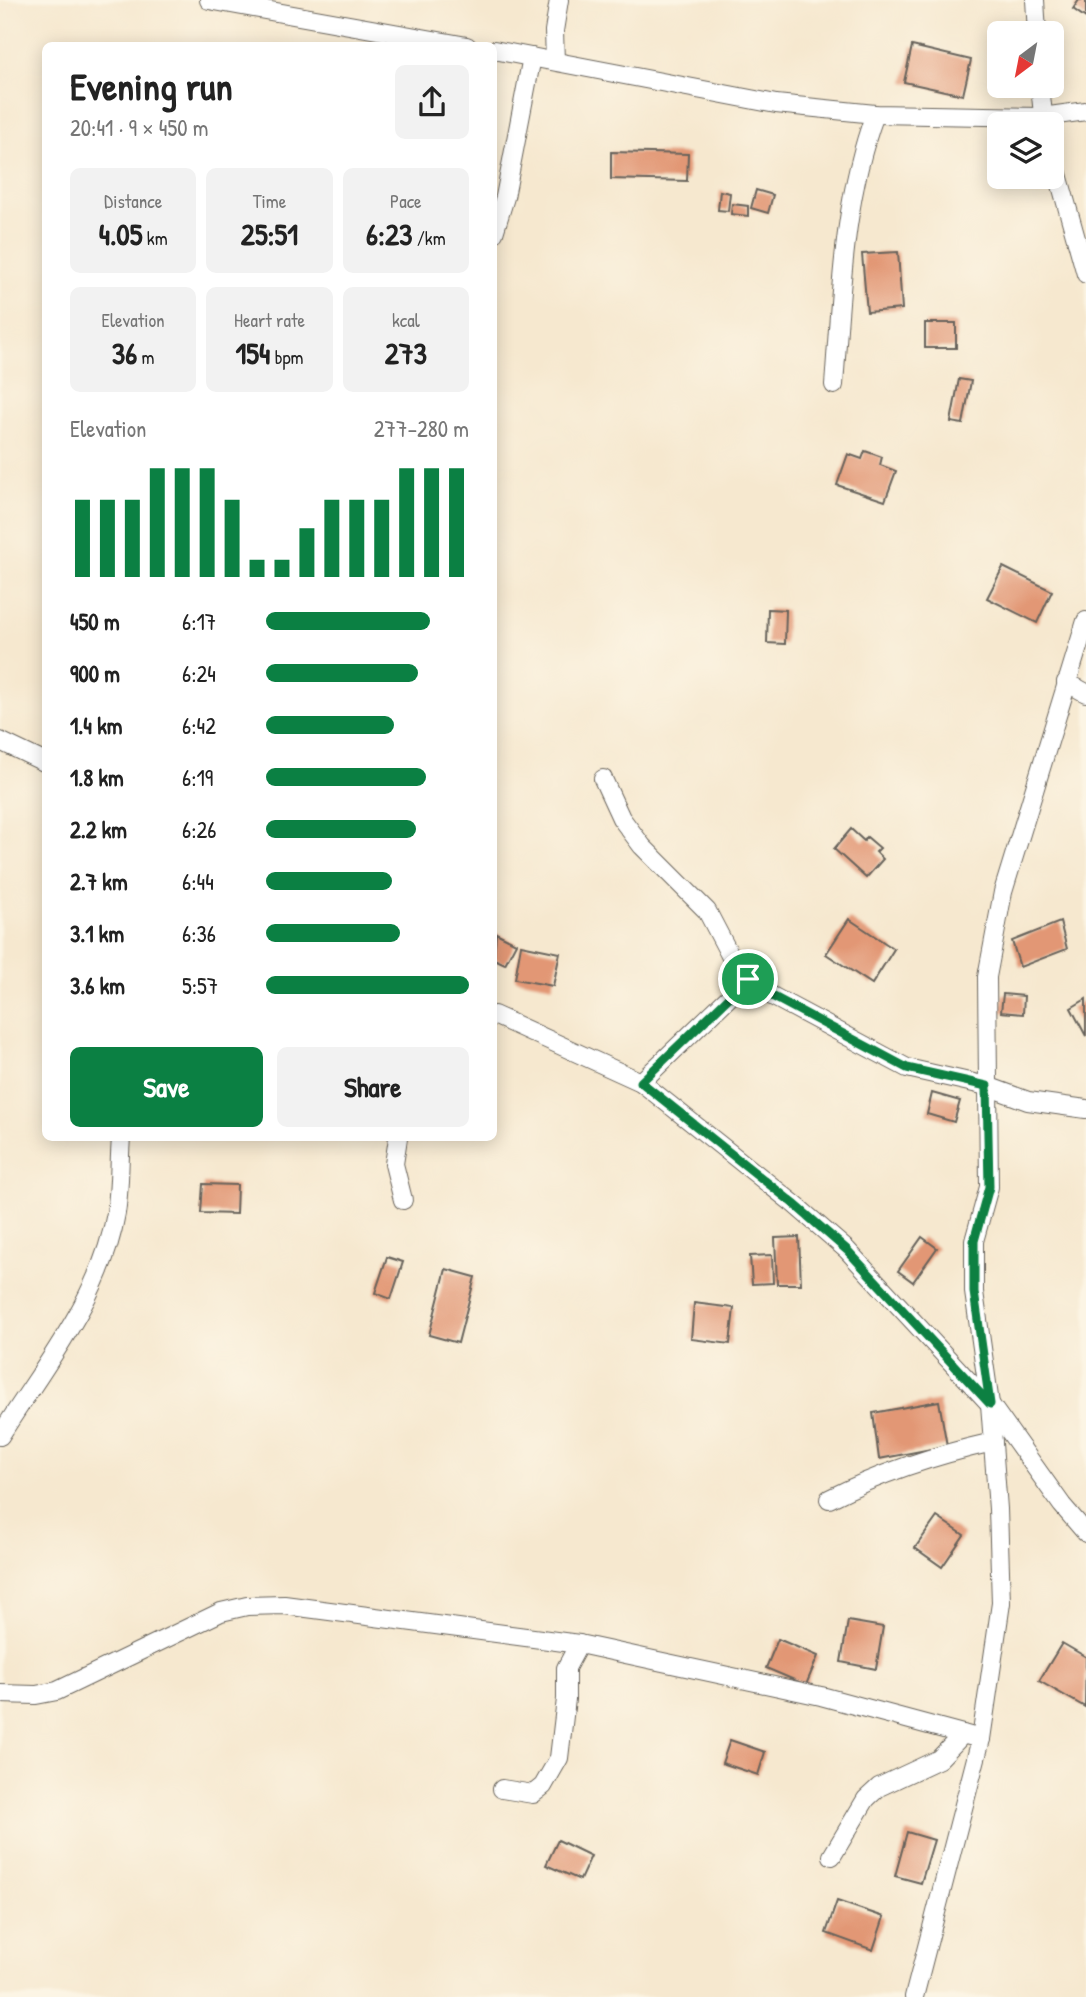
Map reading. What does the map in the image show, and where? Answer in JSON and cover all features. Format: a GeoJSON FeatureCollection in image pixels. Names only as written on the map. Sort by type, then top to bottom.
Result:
{"type":"FeatureCollection","features":[{"type":"Feature","properties":{"kind":"street"},"geometry":{"type":"LineString","coordinates":[[209,0],[273,5],[448,42]]}},
{"type":"Feature","properties":{"kind":"street"},"geometry":{"type":"LineString","coordinates":[[555,61],[554,31],[559,0]]}},
{"type":"Feature","properties":{"kind":"street"},"geometry":{"type":"LineString","coordinates":[[1035,0],[1036,21]]}},
{"type":"Feature","properties":{"kind":"street"},"geometry":{"type":"LineString","coordinates":[[497,51],[776,104],[874,114],[987,118]]}},
{"type":"Feature","properties":{"kind":"street"},"geometry":{"type":"LineString","coordinates":[[497,223],[505,197],[532,57]]}},
{"type":"Feature","properties":{"kind":"street"},"geometry":{"type":"LineString","coordinates":[[1064,115],[1086,110]]}},
{"type":"Feature","properties":{"kind":"street"},"geometry":{"type":"LineString","coordinates":[[834,385],[854,182],[874,114]]}},
{"type":"Feature","properties":{"kind":"street"},"geometry":{"type":"LineString","coordinates":[[1062,189],[1086,274]]}},
{"type":"Feature","properties":{"kind":"street"},"geometry":{"type":"LineString","coordinates":[[914,1997],[981,1739],[1001,1603],[990,1404],[974,1292],[974,1241],[989,1187],[987,977],[1003,891],[1086,621]]}},
{"type":"Feature","properties":{"kind":"street"},"geometry":{"type":"LineString","coordinates":[[1066,682],[1086,693]]}},
{"type":"Feature","properties":{"kind":"street"},"geometry":{"type":"LineString","coordinates":[[0,741],[42,761]]}},
{"type":"Feature","properties":{"kind":"street"},"geometry":{"type":"LineString","coordinates":[[603,779],[621,818],[642,846],[707,911],[732,959],[748,979],[772,996],[907,1068],[987,1086],[1028,1101],[1086,1109]]}},
{"type":"Feature","properties":{"kind":"street"},"geometry":{"type":"LineString","coordinates":[[641,1082],[748,979]]}},
{"type":"Feature","properties":{"kind":"street"},"geometry":{"type":"LineString","coordinates":[[497,1016],[641,1082],[794,1204],[847,1250],[990,1404],[1062,1506],[1086,1533]]}},
{"type":"Feature","properties":{"kind":"street"},"geometry":{"type":"LineString","coordinates":[[0,1436],[77,1316],[101,1263],[116,1213],[121,1141]]}},
{"type":"Feature","properties":{"kind":"street"},"geometry":{"type":"LineString","coordinates":[[398,1141],[394,1164],[403,1200]]}},
{"type":"Feature","properties":{"kind":"street"},"geometry":{"type":"LineString","coordinates":[[829,1499],[877,1475],[935,1455],[993,1442]]}},
{"type":"Feature","properties":{"kind":"street"},"geometry":{"type":"LineString","coordinates":[[0,1694],[36,1695],[57,1691],[221,1612],[247,1606],[284,1605],[579,1644],[821,1696],[981,1739]]}},
{"type":"Feature","properties":{"kind":"street"},"geometry":{"type":"LineString","coordinates":[[502,1789],[533,1794],[543,1786],[559,1758],[566,1699],[566,1668],[579,1644]]}},
{"type":"Feature","properties":{"kind":"street"},"geometry":{"type":"LineString","coordinates":[[832,1856],[873,1793],[939,1759],[963,1734]]}},
{"type":"Feature","properties":{"kind":"building"},"geometry":{"type":"Polygon","coordinates":[[[1079,0],[1086,0],[1086,18],[1073,9],[1079,0]]]}},
{"type":"Feature","properties":{"kind":"building"},"geometry":{"type":"Polygon","coordinates":[[[912,46],[971,60],[963,95],[904,82],[912,46]]]}},
{"type":"Feature","properties":{"kind":"building"},"geometry":{"type":"Polygon","coordinates":[[[611,152],[688,154],[687,181],[611,179],[611,152]]]}},
{"type":"Feature","properties":{"kind":"building"},"geometry":{"type":"Polygon","coordinates":[[[756,190],[773,195],[768,213],[751,208],[756,190]]]}},
{"type":"Feature","properties":{"kind":"building"},"geometry":{"type":"Polygon","coordinates":[[[720,191],[730,193],[728,211],[718,210],[720,191]]]}},
{"type":"Feature","properties":{"kind":"building"},"geometry":{"type":"Polygon","coordinates":[[[732,204],[748,206],[748,216],[731,214],[732,204]]]}},
{"type":"Feature","properties":{"kind":"building"},"geometry":{"type":"Polygon","coordinates":[[[898,252],[902,309],[867,312],[862,254],[898,252]]]}},
{"type":"Feature","properties":{"kind":"building"},"geometry":{"type":"Polygon","coordinates":[[[925,323],[956,323],[956,348],[925,348],[925,323]]]}},
{"type":"Feature","properties":{"kind":"building"},"geometry":{"type":"Polygon","coordinates":[[[959,379],[971,381],[963,424],[951,422],[959,379]]]}},
{"type":"Feature","properties":{"kind":"building"},"geometry":{"type":"Polygon","coordinates":[[[865,451],[882,457],[880,465],[896,471],[885,501],[837,485],[848,454],[862,459],[865,451]]]}},
{"type":"Feature","properties":{"kind":"building"},"geometry":{"type":"Polygon","coordinates":[[[1003,567],[1052,591],[1037,623],[987,598],[1003,567]]]}},
{"type":"Feature","properties":{"kind":"building"},"geometry":{"type":"Polygon","coordinates":[[[768,609],[786,610],[785,644],[767,643],[768,609]]]}},
{"type":"Feature","properties":{"kind":"building"},"geometry":{"type":"Polygon","coordinates":[[[851,829],[864,841],[867,837],[880,848],[876,852],[883,859],[866,878],[834,849],[851,829]]]}},
{"type":"Feature","properties":{"kind":"building"},"geometry":{"type":"Polygon","coordinates":[[[849,919],[894,949],[872,984],[826,954],[849,919]]]}},
{"type":"Feature","properties":{"kind":"building"},"geometry":{"type":"Polygon","coordinates":[[[1060,922],[1067,949],[1020,967],[1012,941],[1060,922]]]}},
{"type":"Feature","properties":{"kind":"building"},"geometry":{"type":"Polygon","coordinates":[[[497,934],[516,943],[505,964],[497,960],[497,934]]]}},
{"type":"Feature","properties":{"kind":"building"},"geometry":{"type":"Polygon","coordinates":[[[521,945],[560,953],[553,986],[515,979],[521,945]]]}},
{"type":"Feature","properties":{"kind":"building"},"geometry":{"type":"Polygon","coordinates":[[[1003,994],[1024,996],[1023,1014],[1001,1012],[1003,994]]]}},
{"type":"Feature","properties":{"kind":"building"},"geometry":{"type":"Polygon","coordinates":[[[1086,999],[1086,1036],[1071,1008],[1086,999]]]}},
{"type":"Feature","properties":{"kind":"building"},"geometry":{"type":"Polygon","coordinates":[[[932,1093],[960,1101],[954,1122],[927,1114],[932,1093]]]}},
{"type":"Feature","properties":{"kind":"building"},"geometry":{"type":"Polygon","coordinates":[[[203,1184],[237,1185],[236,1214],[201,1213],[203,1184]]]}},
{"type":"Feature","properties":{"kind":"building"},"geometry":{"type":"Polygon","coordinates":[[[799,1237],[801,1284],[777,1284],[775,1238],[799,1237]]]}},
{"type":"Feature","properties":{"kind":"building"},"geometry":{"type":"Polygon","coordinates":[[[922,1237],[937,1248],[913,1282],[898,1271],[922,1237]]]}},
{"type":"Feature","properties":{"kind":"building"},"geometry":{"type":"Polygon","coordinates":[[[772,1255],[773,1283],[752,1284],[750,1256],[772,1255]]]}},
{"type":"Feature","properties":{"kind":"building"},"geometry":{"type":"Polygon","coordinates":[[[387,1257],[403,1262],[391,1299],[375,1293],[387,1257]]]}},
{"type":"Feature","properties":{"kind":"building"},"geometry":{"type":"Polygon","coordinates":[[[446,1269],[475,1277],[458,1343],[429,1335],[446,1269]]]}},
{"type":"Feature","properties":{"kind":"building"},"geometry":{"type":"Polygon","coordinates":[[[694,1303],[734,1308],[730,1344],[691,1339],[694,1303]]]}},
{"type":"Feature","properties":{"kind":"building"},"geometry":{"type":"Polygon","coordinates":[[[939,1401],[947,1446],[879,1459],[873,1413],[939,1401]]]}},
{"type":"Feature","properties":{"kind":"building"},"geometry":{"type":"Polygon","coordinates":[[[937,1517],[964,1535],[942,1567],[915,1548],[937,1517]]]}},
{"type":"Feature","properties":{"kind":"building"},"geometry":{"type":"Polygon","coordinates":[[[848,1621],[883,1627],[876,1669],[841,1662],[848,1621]]]}},
{"type":"Feature","properties":{"kind":"building"},"geometry":{"type":"Polygon","coordinates":[[[778,1639],[818,1656],[806,1685],[766,1668],[778,1639]]]}},
{"type":"Feature","properties":{"kind":"building"},"geometry":{"type":"Polygon","coordinates":[[[1062,1643],[1086,1657],[1085,1707],[1039,1681],[1062,1643]]]}},
{"type":"Feature","properties":{"kind":"building"},"geometry":{"type":"Polygon","coordinates":[[[730,1740],[765,1752],[758,1775],[722,1763],[730,1740]]]}},
{"type":"Feature","properties":{"kind":"building"},"geometry":{"type":"Polygon","coordinates":[[[907,1832],[934,1840],[921,1883],[895,1876],[907,1832]]]}},
{"type":"Feature","properties":{"kind":"building"},"geometry":{"type":"Polygon","coordinates":[[[558,1840],[591,1856],[580,1880],[546,1865],[558,1840]]]}},
{"type":"Feature","properties":{"kind":"building"},"geometry":{"type":"Polygon","coordinates":[[[837,1901],[884,1917],[873,1950],[826,1933],[837,1901]]]}},
{"type":"Feature","properties":{"kind":"route"},"geometry":{"type":"LineString","coordinates":[[748,979],[772,996],[880,1056],[907,1068],[987,1086],[989,1187],[974,1241],[974,1292],[990,1404],[847,1250],[794,1204],[641,1082],[748,979]]}}]}
